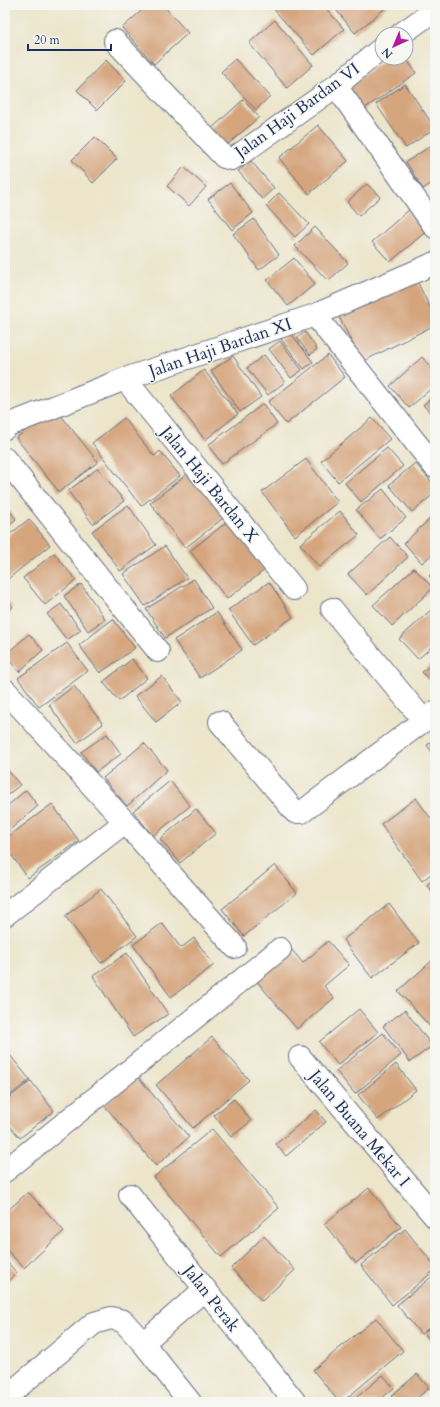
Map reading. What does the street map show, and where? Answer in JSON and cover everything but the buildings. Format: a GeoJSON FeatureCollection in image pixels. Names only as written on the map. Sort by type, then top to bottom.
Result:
{"type":"FeatureCollection","features":[{"type":"Feature","properties":{"kind":"street"},"geometry":{"type":"LineString","coordinates":[[409,26],[426,10]]}},
{"type":"Feature","properties":{"kind":"street","name":"Jalan Haji Bardan VI"},"geometry":{"type":"LineString","coordinates":[[114,41],[224,157],[230,159],[239,155],[336,86],[374,55]]}},
{"type":"Feature","properties":{"kind":"street"},"geometry":{"type":"LineString","coordinates":[[336,86],[435,226]]}},
{"type":"Feature","properties":{"kind":"street","name":"Jalan Haji Bardan XI"},"geometry":{"type":"LineString","coordinates":[[5,428],[8,425],[125,379],[314,315],[435,263]]}},
{"type":"Feature","properties":{"kind":"street"},"geometry":{"type":"LineString","coordinates":[[314,315],[435,468]]}},
{"type":"Feature","properties":{"kind":"street","name":"Jalan Haji Bardan X"},"geometry":{"type":"LineString","coordinates":[[125,379],[294,589]]}},
{"type":"Feature","properties":{"kind":"street"},"geometry":{"type":"LineString","coordinates":[[5,459],[158,651]]}},
{"type":"Feature","properties":{"kind":"street"},"geometry":{"type":"LineString","coordinates":[[220,722],[295,812],[302,812],[429,717],[332,609]]}},
{"type":"Feature","properties":{"kind":"street"},"geometry":{"type":"LineString","coordinates":[[5,690],[125,822],[235,947]]}},
{"type":"Feature","properties":{"kind":"street"},"geometry":{"type":"LineString","coordinates":[[5,915],[125,822]]}},
{"type":"Feature","properties":{"kind":"street"},"geometry":{"type":"LineString","coordinates":[[5,1171],[280,949]]}},
{"type":"Feature","properties":{"kind":"street","name":"Jalan Buana Mekar I"},"geometry":{"type":"LineString","coordinates":[[300,1057],[435,1217]]}},
{"type":"Feature","properties":{"kind":"street","name":"Jalan Perak"},"geometry":{"type":"LineString","coordinates":[[130,1195],[295,1402]]}},
{"type":"Feature","properties":{"kind":"street"},"geometry":{"type":"LineString","coordinates":[[143,1344],[205,1289]]}},
{"type":"Feature","properties":{"kind":"street"},"geometry":{"type":"LineString","coordinates":[[5,1398],[94,1323],[111,1318],[123,1321],[190,1402]]}}]}
